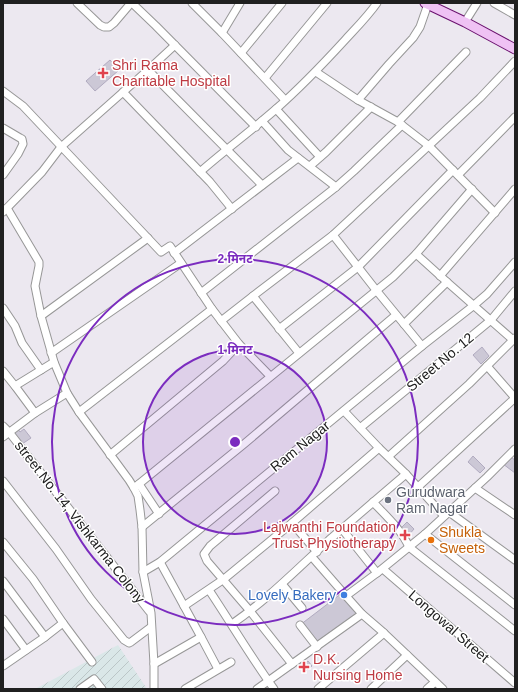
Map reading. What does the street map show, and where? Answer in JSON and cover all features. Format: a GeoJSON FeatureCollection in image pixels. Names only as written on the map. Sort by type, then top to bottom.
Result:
{"type":"FeatureCollection","features":[{"type":"Feature","properties":{"kind":"street"},"geometry":{"type":"LineString","coordinates":[[78,3],[100,25],[104,27],[109,27],[114,23],[131,3],[256,126]]}},
{"type":"Feature","properties":{"kind":"street"},"geometry":{"type":"LineString","coordinates":[[192,3],[222,32],[285,100]]}},
{"type":"Feature","properties":{"kind":"street"},"geometry":{"type":"LineString","coordinates":[[222,32],[240,3]]}},
{"type":"Feature","properties":{"kind":"street"},"geometry":{"type":"LineString","coordinates":[[241,53],[282,3]]}},
{"type":"Feature","properties":{"kind":"street"},"geometry":{"type":"LineString","coordinates":[[265,78],[327,3]]}},
{"type":"Feature","properties":{"kind":"street"},"geometry":{"type":"LineString","coordinates":[[200,172],[276,109],[316,72],[378,3]]}},
{"type":"Feature","properties":{"kind":"street"},"geometry":{"type":"LineString","coordinates":[[465,22],[477,3]]}},
{"type":"Feature","properties":{"kind":"street"},"geometry":{"type":"LineString","coordinates":[[494,3],[515,15]]}},
{"type":"Feature","properties":{"kind":"street"},"geometry":{"type":"LineString","coordinates":[[358,100],[413,38],[432,4],[515,49]]}},
{"type":"Feature","properties":{"kind":"street"},"geometry":{"type":"LineString","coordinates":[[159,514],[110,455],[67,393],[51,354],[41,316],[35,286],[40,266],[39,262],[5,210],[42,172],[61,147],[175,45]]}},
{"type":"Feature","properties":{"kind":"street"},"geometry":{"type":"LineString","coordinates":[[201,293],[336,187],[354,171],[466,52]]}},
{"type":"Feature","properties":{"kind":"street"},"geometry":{"type":"LineString","coordinates":[[221,321],[333,235],[480,98],[515,61]]}},
{"type":"Feature","properties":{"kind":"street"},"geometry":{"type":"LineString","coordinates":[[148,70],[262,185]]}},
{"type":"Feature","properties":{"kind":"street"},"geometry":{"type":"LineString","coordinates":[[316,72],[358,100],[400,123],[429,146],[495,213]]}},
{"type":"Feature","properties":{"kind":"street"},"geometry":{"type":"LineString","coordinates":[[3,91],[23,106],[161,252],[170,246],[221,321],[239,344],[270,376]]}},
{"type":"Feature","properties":{"kind":"street"},"geometry":{"type":"LineString","coordinates":[[123,92],[200,172],[232,209]]}},
{"type":"Feature","properties":{"kind":"street"},"geometry":{"type":"LineString","coordinates":[[310,166],[371,107]]}},
{"type":"Feature","properties":{"kind":"street"},"geometry":{"type":"LineString","coordinates":[[276,109],[320,157]]}},
{"type":"Feature","properties":{"kind":"street"},"geometry":{"type":"LineString","coordinates":[[279,329],[358,266],[515,117]]}},
{"type":"Feature","properties":{"kind":"street"},"geometry":{"type":"LineString","coordinates":[[262,120],[284,145],[298,158],[336,187]]}},
{"type":"Feature","properties":{"kind":"street"},"geometry":{"type":"LineString","coordinates":[[3,128],[20,138],[23,144],[18,154],[3,175]]}},
{"type":"Feature","properties":{"kind":"street"},"geometry":{"type":"LineString","coordinates":[[174,253],[298,158]]}},
{"type":"Feature","properties":{"kind":"street"},"geometry":{"type":"LineString","coordinates":[[440,276],[515,189]]}},
{"type":"Feature","properties":{"kind":"street"},"geometry":{"type":"LineString","coordinates":[[137,486],[393,277],[416,254],[472,190]]}},
{"type":"Feature","properties":{"kind":"street"},"geometry":{"type":"LineString","coordinates":[[333,235],[422,346]]}},
{"type":"Feature","properties":{"kind":"street"},"geometry":{"type":"LineString","coordinates":[[41,316],[148,238]]}},
{"type":"Feature","properties":{"kind":"street"},"geometry":{"type":"LineString","coordinates":[[388,456],[463,390],[514,339],[473,306],[416,254]]}},
{"type":"Feature","properties":{"kind":"street"},"geometry":{"type":"LineString","coordinates":[[344,411],[487,294],[515,262]]}},
{"type":"Feature","properties":{"kind":"street"},"geometry":{"type":"LineString","coordinates":[[51,354],[182,263]]}},
{"type":"Feature","properties":{"kind":"street"},"geometry":{"type":"LineString","coordinates":[[404,324],[447,282]]}},
{"type":"Feature","properties":{"kind":"street","name":"Street No. 12"},"geometry":{"type":"LineString","coordinates":[[360,428],[491,320],[515,291]]}},
{"type":"Feature","properties":{"kind":"street"},"geometry":{"type":"LineString","coordinates":[[253,296],[299,353]]}},
{"type":"Feature","properties":{"kind":"street"},"geometry":{"type":"LineString","coordinates":[[3,308],[12,322],[22,343],[41,370]]}},
{"type":"Feature","properties":{"kind":"street"},"geometry":{"type":"LineString","coordinates":[[79,412],[212,309]]}},
{"type":"Feature","properties":{"kind":"street"},"geometry":{"type":"LineString","coordinates":[[142,527],[244,444],[396,314]]}},
{"type":"Feature","properties":{"kind":"street"},"geometry":{"type":"LineString","coordinates":[[110,455],[223,361],[239,344]]}},
{"type":"Feature","properties":{"kind":"street"},"geometry":{"type":"LineString","coordinates":[[16,386],[54,362]]}},
{"type":"Feature","properties":{"kind":"street"},"geometry":{"type":"LineString","coordinates":[[418,487],[515,398],[487,366]]}},
{"type":"Feature","properties":{"kind":"street"},"geometry":{"type":"LineString","coordinates":[[3,371],[16,386],[35,413]]}},
{"type":"Feature","properties":{"kind":"street"},"geometry":{"type":"LineString","coordinates":[[3,437],[35,413],[67,393]]}},
{"type":"Feature","properties":{"kind":"street","name":"Ram Nagar"},"geometry":{"type":"LineString","coordinates":[[143,572],[160,562],[344,411],[379,448],[447,514],[515,560]]}},
{"type":"Feature","properties":{"kind":"street","name":"street No. 14, Vishkarma Colony"},"geometry":{"type":"LineString","coordinates":[[3,426],[150,613]]}},
{"type":"Feature","properties":{"kind":"street"},"geometry":{"type":"LineString","coordinates":[[184,606],[224,580],[379,448]]}},
{"type":"Feature","properties":{"kind":"street"},"geometry":{"type":"LineString","coordinates":[[346,596],[380,571],[425,534],[514,452]]}},
{"type":"Feature","properties":{"kind":"street"},"geometry":{"type":"LineString","coordinates":[[232,624],[282,584],[342,529],[406,474]]}},
{"type":"Feature","properties":{"kind":"street"},"geometry":{"type":"LineString","coordinates":[[3,481],[56,549],[91,599],[124,640],[129,643],[151,627]]}},
{"type":"Feature","properties":{"kind":"street"},"geometry":{"type":"LineString","coordinates":[[137,486],[142,527],[143,572],[150,613],[154,664],[154,689]]}},
{"type":"Feature","properties":{"kind":"street"},"geometry":{"type":"LineString","coordinates":[[475,488],[514,512]]}},
{"type":"Feature","properties":{"kind":"street"},"geometry":{"type":"LineString","coordinates":[[275,491],[210,546],[204,554],[292,664]]}},
{"type":"Feature","properties":{"kind":"street"},"geometry":{"type":"LineString","coordinates":[[373,502],[405,538],[409,547],[515,630]]}},
{"type":"Feature","properties":{"kind":"street"},"geometry":{"type":"LineString","coordinates":[[292,523],[346,596],[362,614],[443,689]]}},
{"type":"Feature","properties":{"kind":"street","name":"Longowal Street"},"geometry":{"type":"LineString","coordinates":[[342,529],[380,571],[515,682]]}},
{"type":"Feature","properties":{"kind":"street"},"geometry":{"type":"LineString","coordinates":[[425,534],[515,605]]}},
{"type":"Feature","properties":{"kind":"street"},"geometry":{"type":"LineString","coordinates":[[3,542],[33,579],[92,662]]}},
{"type":"Feature","properties":{"kind":"street"},"geometry":{"type":"LineString","coordinates":[[160,562],[218,669]]}},
{"type":"Feature","properties":{"kind":"street"},"geometry":{"type":"LineString","coordinates":[[3,580],[45,637]]}},
{"type":"Feature","properties":{"kind":"street"},"geometry":{"type":"LineString","coordinates":[[282,584],[302,608]]}},
{"type":"Feature","properties":{"kind":"street"},"geometry":{"type":"LineString","coordinates":[[209,590],[274,689]]}},
{"type":"Feature","properties":{"kind":"street"},"geometry":{"type":"LineString","coordinates":[[258,689],[362,614]]}},
{"type":"Feature","properties":{"kind":"street"},"geometry":{"type":"LineString","coordinates":[[3,619],[26,650]]}},
{"type":"Feature","properties":{"kind":"street"},"geometry":{"type":"LineString","coordinates":[[4,664],[45,637],[63,623]]}},
{"type":"Feature","properties":{"kind":"street"},"geometry":{"type":"LineString","coordinates":[[300,625],[316,647]]}},
{"type":"Feature","properties":{"kind":"street"},"geometry":{"type":"LineString","coordinates":[[318,689],[384,633]]}},
{"type":"Feature","properties":{"kind":"street"},"geometry":{"type":"LineString","coordinates":[[154,664],[201,637]]}},
{"type":"Feature","properties":{"kind":"street"},"geometry":{"type":"LineString","coordinates":[[371,689],[407,655]]}},
{"type":"Feature","properties":{"kind":"street"},"geometry":{"type":"LineString","coordinates":[[185,689],[231,662]]}},
{"type":"Feature","properties":{"kind":"street"},"geometry":{"type":"LineString","coordinates":[[80,689],[94,679],[102,689]]}},
{"type":"Feature","properties":{"kind":"street"},"geometry":{"type":"LineString","coordinates":[[427,689],[435,682]]}},
{"type":"Feature","properties":{"kind":"shaded area"},"geometry":{"type":"Polygon","coordinates":[[[118,645],[147,689],[35,689],[118,645]]]}},
{"type":"Feature","properties":{"kind":"building"},"geometry":{"type":"Polygon","coordinates":[[[110,60],[119,70],[95,91],[86,81],[110,60]]]}},
{"type":"Feature","properties":{"kind":"building"},"geometry":{"type":"Polygon","coordinates":[[[482,347],[489,356],[481,364],[473,355],[482,347]]]}},
{"type":"Feature","properties":{"kind":"building"},"geometry":{"type":"Polygon","coordinates":[[[18,429],[20,432],[24,429],[31,438],[22,444],[13,432],[18,429]]]}},
{"type":"Feature","properties":{"kind":"building"},"geometry":{"type":"Polygon","coordinates":[[[473,456],[485,468],[480,473],[468,462],[473,456]]]}},
{"type":"Feature","properties":{"kind":"building"},"geometry":{"type":"Polygon","coordinates":[[[509,456],[515,460],[515,473],[503,464],[509,456]]]}},
{"type":"Feature","properties":{"kind":"building"},"geometry":{"type":"Polygon","coordinates":[[[407,522],[414,529],[408,536],[400,529],[407,522]]]}},
{"type":"Feature","properties":{"kind":"building"},"geometry":{"type":"Polygon","coordinates":[[[342,594],[362,614],[317,644],[300,625],[342,594]]]}},
{"type":"Feature","properties":{"kind":"building"},"geometry":{"type":"Polygon","coordinates":[[[301,659],[304,664],[308,661],[312,666],[304,672],[297,661],[301,659]]]}},
{"type":"Feature","properties":{"kind":"place","name":"Shri Rama Charitable Hospital"},"geometry":{"type":"Point","coordinates":[103,73]}},
{"type":"Feature","properties":{"kind":"place","name":"Gurudwara Ram Nagar"},"geometry":{"type":"Point","coordinates":[388,500]}},
{"type":"Feature","properties":{"kind":"place","name":"Lajwanthi Foundation Trust Physiotherapy"},"geometry":{"type":"Point","coordinates":[405,535]}},
{"type":"Feature","properties":{"kind":"place","name":"Shukla Sweets"},"geometry":{"type":"Point","coordinates":[431,540]}},
{"type":"Feature","properties":{"kind":"place","name":"Lovely Bakery"},"geometry":{"type":"Point","coordinates":[344,595]}},
{"type":"Feature","properties":{"kind":"place","name":"D.K. Nursing Home"},"geometry":{"type":"Point","coordinates":[304,667]}}]}
